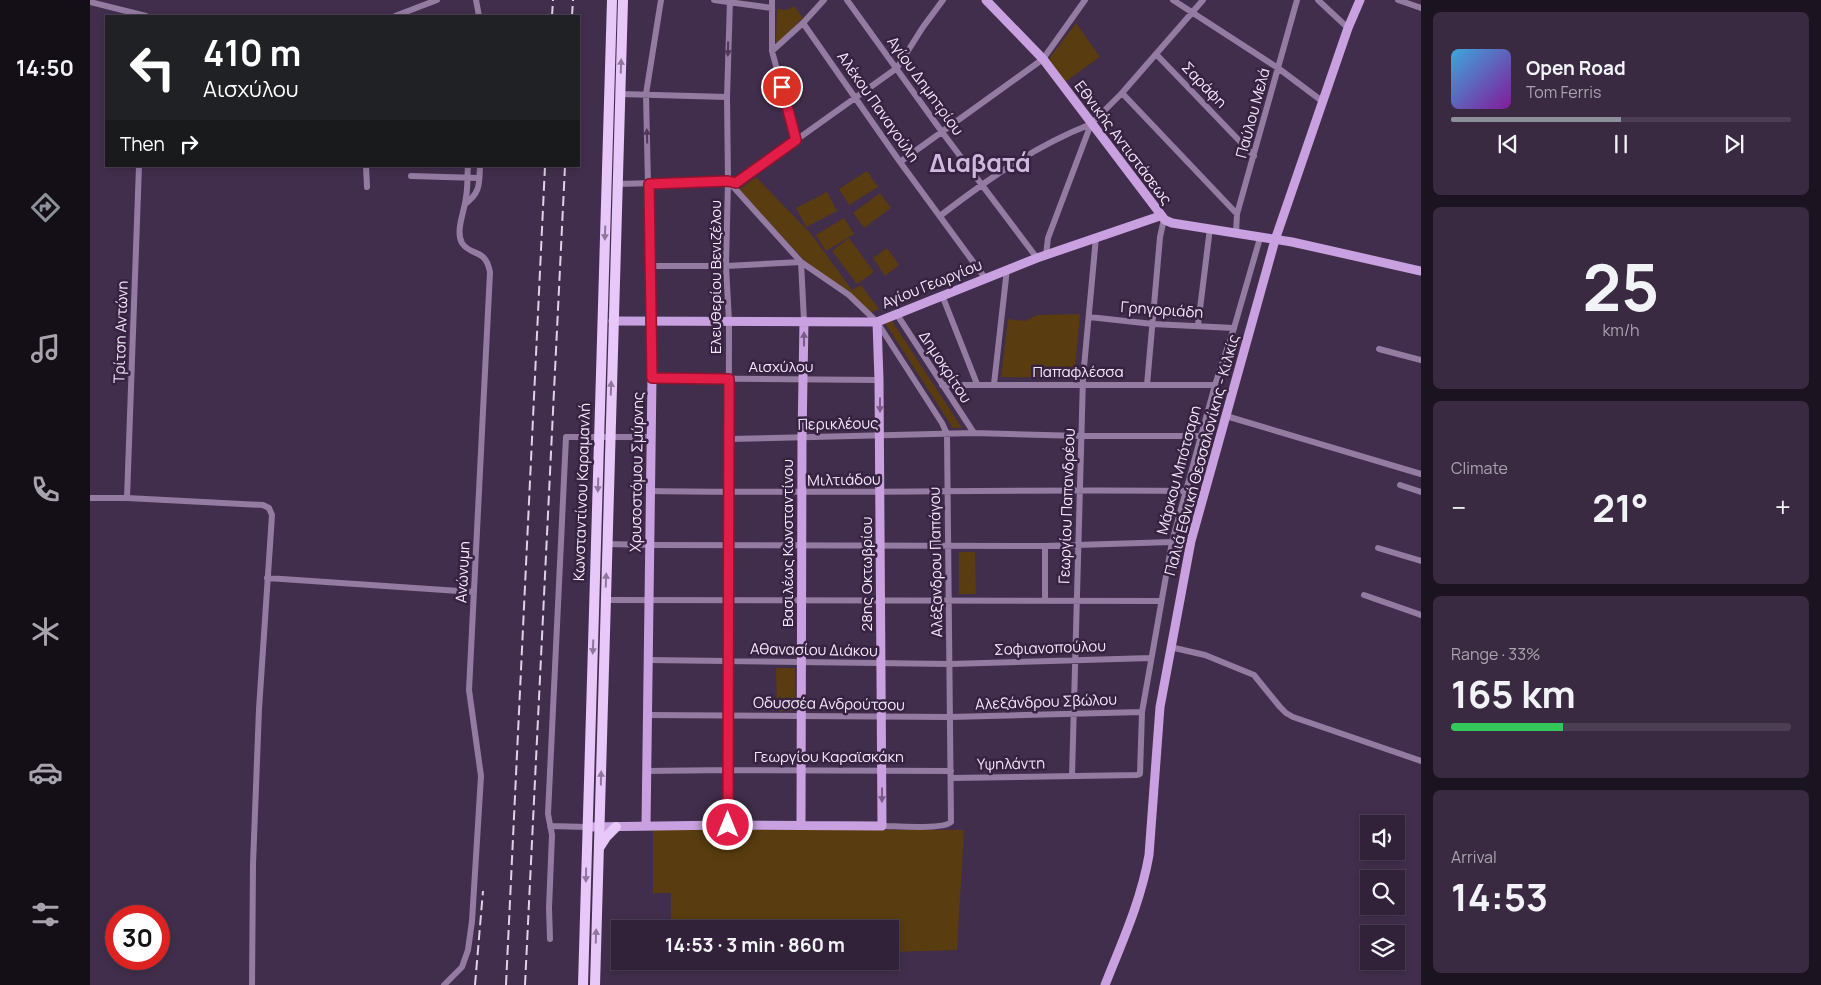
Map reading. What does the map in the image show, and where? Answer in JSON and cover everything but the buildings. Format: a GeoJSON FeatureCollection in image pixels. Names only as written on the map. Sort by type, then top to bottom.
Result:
{"type":"FeatureCollection","features":[{"type":"Feature","properties":{"kind":"main road","name":"Κωνσταντίνου Καραμανλή"},"geometry":{"type":"LineString","coordinates":[[583,985],[612,0]]}},
{"type":"Feature","properties":{"kind":"main road","name":"Κωνσταντίνου Καραμανλή"},"geometry":{"type":"LineString","coordinates":[[595,985],[623,0]]}},
{"type":"Feature","properties":{"kind":"main road"},"geometry":{"type":"LineString","coordinates":[[599,849],[606,837],[616,827]]}},
{"type":"Feature","properties":{"kind":"street"},"geometry":{"type":"LineString","coordinates":[[398,15],[436,0]]}},
{"type":"Feature","properties":{"kind":"street"},"geometry":{"type":"LineString","coordinates":[[476,0],[479,15]]}},
{"type":"Feature","properties":{"kind":"street","name":"Χρυσοστόμου Σμύρνης"},"geometry":{"type":"LineString","coordinates":[[646,826],[652,378],[646,94],[661,0]]}},
{"type":"Feature","properties":{"kind":"street"},"geometry":{"type":"LineString","coordinates":[[714,0],[772,8]]}},
{"type":"Feature","properties":{"kind":"street"},"geometry":{"type":"LineString","coordinates":[[772,0],[772,51],[796,140]]}},
{"type":"Feature","properties":{"kind":"street"},"geometry":{"type":"LineString","coordinates":[[772,51],[803,23],[824,0]]}},
{"type":"Feature","properties":{"kind":"street","name":"Αγίου Δημητρίου"},"geometry":{"type":"LineString","coordinates":[[847,0],[981,184],[1041,256]]}},
{"type":"Feature","properties":{"kind":"street"},"geometry":{"type":"LineString","coordinates":[[617,184],[728,181],[736,183],[897,68],[943,0]]}},
{"type":"Feature","properties":{"kind":"street","name":"Εθνικής Αντιστάσεως"},"geometry":{"type":"LineString","coordinates":[[986,0],[1043,59],[1162,218],[1172,223],[1260,238],[1272,237],[1421,271]]}},
{"type":"Feature","properties":{"kind":"street"},"geometry":{"type":"LineString","coordinates":[[900,162],[1043,59],[1085,0]]}},
{"type":"Feature","properties":{"kind":"street"},"geometry":{"type":"LineString","coordinates":[[1173,0],[1278,68],[1322,101]]}},
{"type":"Feature","properties":{"kind":"street"},"geometry":{"type":"LineString","coordinates":[[940,216],[1000,170],[1070,132],[1091,124],[1122,93],[1203,0]]}},
{"type":"Feature","properties":{"kind":"street","name":"Παύλου Μελά"},"geometry":{"type":"LineString","coordinates":[[1236,233],[1237,214],[1297,0]]}},
{"type":"Feature","properties":{"kind":"street"},"geometry":{"type":"LineString","coordinates":[[1318,0],[1348,28]]}},
{"type":"Feature","properties":{"kind":"street","name":"Παλιά Εθνική Θεσσαλονίκης - Κιλκίς"},"geometry":{"type":"LineString","coordinates":[[1105,985],[1137,905],[1146,874],[1160,707],[1191,541],[1226,416],[1272,237],[1348,28],[1360,0]]}},
{"type":"Feature","properties":{"kind":"street"},"geometry":{"type":"LineString","coordinates":[[1398,0],[1421,8]]}},
{"type":"Feature","properties":{"kind":"street","name":"Ελευθερίου Βενιζέλου"},"geometry":{"type":"LineString","coordinates":[[728,825],[729,321],[726,266],[727,97],[730,1]]}},
{"type":"Feature","properties":{"kind":"street"},"geometry":{"type":"LineString","coordinates":[[90,2],[139,15]]}},
{"type":"Feature","properties":{"kind":"street","name":"Αλέκου Παναγούλη"},"geometry":{"type":"LineString","coordinates":[[803,23],[984,278]]}},
{"type":"Feature","properties":{"kind":"street","name":"Σαράφη"},"geometry":{"type":"LineString","coordinates":[[1156,54],[1254,156]]}},
{"type":"Feature","properties":{"kind":"street"},"geometry":{"type":"LineString","coordinates":[[1122,93],[1237,214]]}},
{"type":"Feature","properties":{"kind":"street"},"geometry":{"type":"LineString","coordinates":[[620,94],[727,97]]}},
{"type":"Feature","properties":{"kind":"street"},"geometry":{"type":"LineString","coordinates":[[1041,256],[1091,124]]}},
{"type":"Feature","properties":{"kind":"street","name":"Τρίτση Αντώνη"},"geometry":{"type":"LineString","coordinates":[[126,498],[138,167]]}},
{"type":"Feature","properties":{"kind":"street"},"geometry":{"type":"LineString","coordinates":[[366,167],[367,186]]}},
{"type":"Feature","properties":{"kind":"street","name":"Ανώνυμη"},"geometry":{"type":"LineString","coordinates":[[444,985],[462,967],[468,950],[472,921],[481,776],[469,690],[490,272],[487,260],[482,254],[461,242],[460,232],[465,204],[468,167]]}},
{"type":"Feature","properties":{"kind":"street"},"geometry":{"type":"LineString","coordinates":[[465,204],[474,197],[478,189],[480,167]]}},
{"type":"Feature","properties":{"kind":"street"},"geometry":{"type":"LineString","coordinates":[[410,176],[479,178]]}},
{"type":"Feature","properties":{"kind":"street","name":"Αλέξανδρου Παπάγου"},"geometry":{"type":"LineString","coordinates":[[728,181],[802,262],[848,295],[876,322],[942,423],[947,434],[951,822],[946,826],[882,826]]}},
{"type":"Feature","properties":{"kind":"street"},"geometry":{"type":"LineString","coordinates":[[1147,385],[1162,218]]}},
{"type":"Feature","properties":{"kind":"street","name":"Αγίου Γεωργίου"},"geometry":{"type":"LineString","coordinates":[[613,321],[876,322],[1041,256],[1162,218]]}},
{"type":"Feature","properties":{"kind":"street"},"geometry":{"type":"LineString","coordinates":[[1198,326],[1210,228]]}},
{"type":"Feature","properties":{"kind":"street","name":"Γεωργίου Παπανδρέου"},"geometry":{"type":"LineString","coordinates":[[1072,776],[1083,384],[1096,238]]}},
{"type":"Feature","properties":{"kind":"street","name":"Μάρκου Μπότσαρη"},"geometry":{"type":"LineString","coordinates":[[1140,774],[1142,712],[1150,658],[1172,542],[1215,385],[1260,238]]}},
{"type":"Feature","properties":{"kind":"street"},"geometry":{"type":"LineString","coordinates":[[650,266],[726,266],[802,262]]}},
{"type":"Feature","properties":{"kind":"street","name":"Βασιλέως Κωνσταντίνου"},"geometry":{"type":"LineString","coordinates":[[801,825],[802,437],[804,379],[802,262]]}},
{"type":"Feature","properties":{"kind":"street"},"geometry":{"type":"LineString","coordinates":[[994,384],[1008,269]]}},
{"type":"Feature","properties":{"kind":"street"},"geometry":{"type":"LineString","coordinates":[[942,295],[977,384]]}},
{"type":"Feature","properties":{"kind":"street","name":"Δημοκρίτου"},"geometry":{"type":"LineString","coordinates":[[896,313],[974,434]]}},
{"type":"Feature","properties":{"kind":"street","name":"Γρηγοριάδη"},"geometry":{"type":"LineString","coordinates":[[1089,317],[1152,324],[1234,328]]}},
{"type":"Feature","properties":{"kind":"street","name":"28ης Οκτωβρίου"},"geometry":{"type":"LineString","coordinates":[[876,322],[880,380],[882,826]]}},
{"type":"Feature","properties":{"kind":"street"},"geometry":{"type":"LineString","coordinates":[[1379,348],[1421,360]]}},
{"type":"Feature","properties":{"kind":"street","name":"Αισχύλου"},"geometry":{"type":"LineString","coordinates":[[652,378],[880,380]]}},
{"type":"Feature","properties":{"kind":"street","name":"Παπαφλέσσα"},"geometry":{"type":"LineString","coordinates":[[942,385],[1215,385]]}},
{"type":"Feature","properties":{"kind":"street"},"geometry":{"type":"LineString","coordinates":[[1226,416],[1421,474]]}},
{"type":"Feature","properties":{"kind":"street","name":"Περικλέους"},"geometry":{"type":"LineString","coordinates":[[729,439],[947,434],[1201,436]]}},
{"type":"Feature","properties":{"kind":"street"},"geometry":{"type":"LineString","coordinates":[[550,939],[549,908],[552,836],[548,814],[566,437],[651,437]]}},
{"type":"Feature","properties":{"kind":"street"},"geometry":{"type":"LineString","coordinates":[[1400,485],[1421,492]]}},
{"type":"Feature","properties":{"kind":"street","name":"Μιλτιάδου"},"geometry":{"type":"LineString","coordinates":[[650,491],[802,493],[1079,490],[1187,491]]}},
{"type":"Feature","properties":{"kind":"street"},"geometry":{"type":"LineString","coordinates":[[90,498],[263,505],[269,508],[272,515],[259,709],[253,864],[252,985]]}},
{"type":"Feature","properties":{"kind":"street"},"geometry":{"type":"LineString","coordinates":[[607,544],[1045,546],[1172,542]]}},
{"type":"Feature","properties":{"kind":"street"},"geometry":{"type":"LineString","coordinates":[[1045,546],[1046,600]]}},
{"type":"Feature","properties":{"kind":"street"},"geometry":{"type":"LineString","coordinates":[[1378,548],[1421,561]]}},
{"type":"Feature","properties":{"kind":"street"},"geometry":{"type":"LineString","coordinates":[[267,578],[474,592]]}},
{"type":"Feature","properties":{"kind":"street"},"geometry":{"type":"LineString","coordinates":[[1364,595],[1421,615]]}},
{"type":"Feature","properties":{"kind":"street"},"geometry":{"type":"LineString","coordinates":[[605,600],[949,599],[1162,601]]}},
{"type":"Feature","properties":{"kind":"street"},"geometry":{"type":"LineString","coordinates":[[1170,647],[1205,656],[1254,675],[1280,707],[1293,717],[1421,761]]}},
{"type":"Feature","properties":{"kind":"street","name":"Σοφιανοπούλου"},"geometry":{"type":"LineString","coordinates":[[950,664],[1150,658]]}},
{"type":"Feature","properties":{"kind":"street","name":"Αθανασίου Διάκου"},"geometry":{"type":"LineString","coordinates":[[648,660],[950,664]]}},
{"type":"Feature","properties":{"kind":"street","name":"Αλεξάνδρου Σβώλου"},"geometry":{"type":"LineString","coordinates":[[950,717],[1142,712]]}},
{"type":"Feature","properties":{"kind":"street","name":"Οδυσσέα Ανδρούτσου"},"geometry":{"type":"LineString","coordinates":[[648,715],[950,717]]}},
{"type":"Feature","properties":{"kind":"street","name":"Γεωργίου Καραϊσκάκη"},"geometry":{"type":"LineString","coordinates":[[647,771],[882,770],[951,775]]}},
{"type":"Feature","properties":{"kind":"street","name":"Υψηλάντη"},"geometry":{"type":"LineString","coordinates":[[951,775],[1072,776],[1140,774]]}},
{"type":"Feature","properties":{"kind":"street"},"geometry":{"type":"LineString","coordinates":[[550,826],[882,826]]}},
{"type":"Feature","properties":{"kind":"shaded area"},"geometry":{"type":"Polygon","coordinates":[[[794,6],[803,18],[779,42],[776,42],[777,9],[787,10],[794,6]]]}},
{"type":"Feature","properties":{"kind":"shaded area"},"geometry":{"type":"Polygon","coordinates":[[[1076,23],[1100,57],[1065,82],[1048,60],[1076,23]]]}},
{"type":"Feature","properties":{"kind":"shaded area"},"geometry":{"type":"Polygon","coordinates":[[[867,171],[878,187],[849,205],[839,189],[867,171]]]}},
{"type":"Feature","properties":{"kind":"shaded area"},"geometry":{"type":"Polygon","coordinates":[[[756,177],[808,230],[852,290],[861,285],[879,309],[872,312],[804,260],[739,190],[756,177]]]}},
{"type":"Feature","properties":{"kind":"shaded area"},"geometry":{"type":"Polygon","coordinates":[[[827,192],[837,211],[806,227],[796,208],[827,192]]]}},
{"type":"Feature","properties":{"kind":"shaded area"},"geometry":{"type":"Polygon","coordinates":[[[880,193],[891,208],[864,228],[853,213],[880,193]]]}},
{"type":"Feature","properties":{"kind":"shaded area"},"geometry":{"type":"Polygon","coordinates":[[[844,218],[854,234],[826,251],[816,235],[844,218]]]}},
{"type":"Feature","properties":{"kind":"shaded area"},"geometry":{"type":"Polygon","coordinates":[[[849,238],[874,272],[857,284],[832,251],[849,238]]]}},
{"type":"Feature","properties":{"kind":"shaded area"},"geometry":{"type":"Polygon","coordinates":[[[887,248],[899,265],[885,276],[873,258],[887,248]]]}},
{"type":"Feature","properties":{"kind":"shaded area"},"geometry":{"type":"Polygon","coordinates":[[[1080,314],[1074,378],[1001,377],[1008,319],[1025,321],[1037,315],[1080,314]]]}},
{"type":"Feature","properties":{"kind":"shaded area"},"geometry":{"type":"Polygon","coordinates":[[[892,321],[962,428],[953,428],[885,323],[892,321]]]}},
{"type":"Feature","properties":{"kind":"shaded area"},"geometry":{"type":"Polygon","coordinates":[[[959,552],[975,552],[976,594],[959,594],[959,552]]]}},
{"type":"Feature","properties":{"kind":"shaded area"},"geometry":{"type":"Polygon","coordinates":[[[776,668],[795,668],[796,711],[777,711],[776,668]]]}},
{"type":"Feature","properties":{"kind":"shaded area"},"geometry":{"type":"Polygon","coordinates":[[[653,829],[964,830],[957,950],[899,952],[899,920],[671,920],[671,893],[653,893],[653,829]]]}},
{"type":"Feature","properties":{"kind":"railway"},"geometry":{"type":"LineString","coordinates":[[552,15],[553,0]]}},
{"type":"Feature","properties":{"kind":"railway"},"geometry":{"type":"LineString","coordinates":[[572,15],[573,0]]}},
{"type":"Feature","properties":{"kind":"railway"},"geometry":{"type":"LineString","coordinates":[[506,985],[545,167]]}},
{"type":"Feature","properties":{"kind":"railway"},"geometry":{"type":"LineString","coordinates":[[525,985],[565,167]]}},
{"type":"Feature","properties":{"kind":"railway"},"geometry":{"type":"LineString","coordinates":[[475,985],[483,891]]}},
{"type":"Feature","properties":{"kind":"district","name":"Διαβατά"},"geometry":{"type":"Point","coordinates":[980,163]}},
{"type":"Feature","properties":{"kind":"route"},"geometry":{"type":"LineString","coordinates":[[728,825],[729,379],[652,378],[649,184],[728,181],[736,183],[796,140],[782,87]]}}]}
